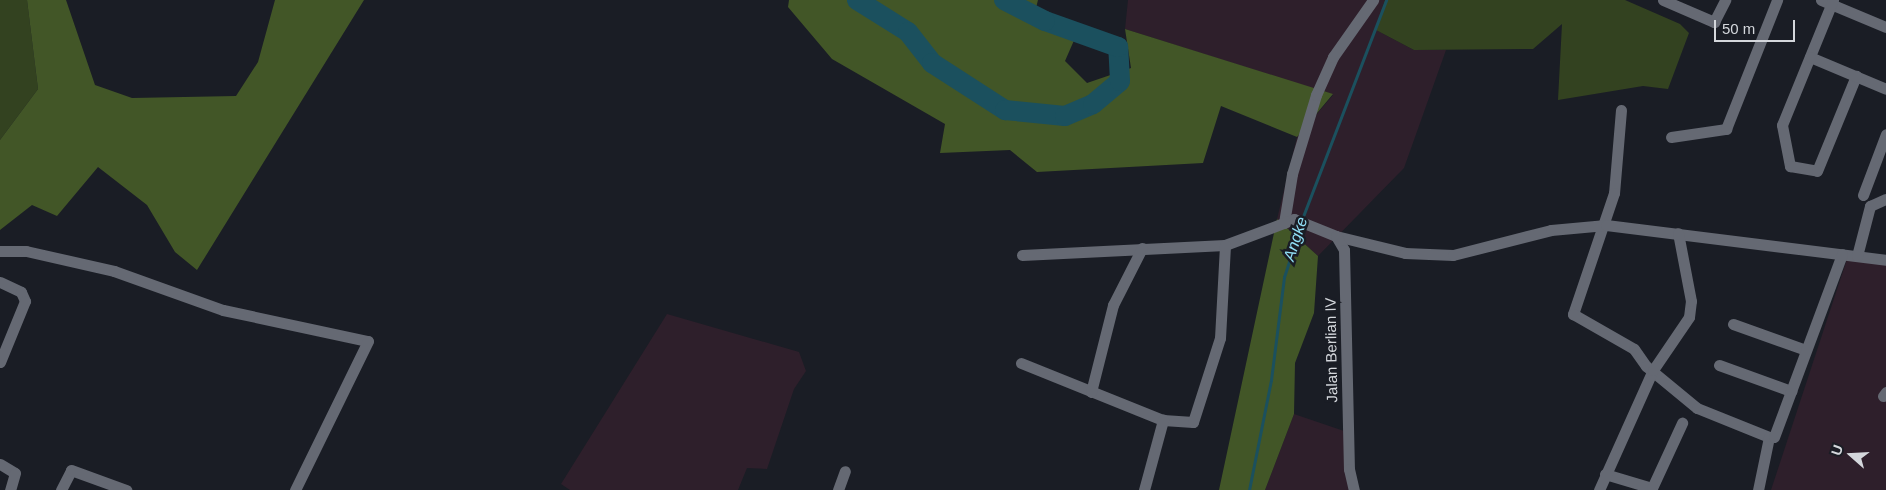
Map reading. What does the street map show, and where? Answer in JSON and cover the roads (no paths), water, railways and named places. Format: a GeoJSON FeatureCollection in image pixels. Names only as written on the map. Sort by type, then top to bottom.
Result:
{"type":"FeatureCollection","features":[{"type":"Feature","properties":{"kind":"street"},"geometry":{"type":"LineString","coordinates":[[1289,221],[1292,174],[1316,95],[1332,57],[1373,0]]}},
{"type":"Feature","properties":{"kind":"street"},"geometry":{"type":"LineString","coordinates":[[1666,0],[1714,22],[1725,0]]}},
{"type":"Feature","properties":{"kind":"street"},"geometry":{"type":"LineString","coordinates":[[1671,137],[1726,129],[1777,0]]}},
{"type":"Feature","properties":{"kind":"street"},"geometry":{"type":"LineString","coordinates":[[1856,76],[1817,171],[1790,166],[1781,129],[1810,57],[1829,2],[1886,27]]}},
{"type":"Feature","properties":{"kind":"street"},"geometry":{"type":"LineString","coordinates":[[1810,57],[1886,89]]}},
{"type":"Feature","properties":{"kind":"street"},"geometry":{"type":"LineString","coordinates":[[1621,110],[1620,165],[1606,225],[1573,314],[1634,349],[1653,370],[1697,408],[1769,437],[1758,490]]}},
{"type":"Feature","properties":{"kind":"street"},"geometry":{"type":"LineString","coordinates":[[1864,195],[1881,161],[1886,134]]}},
{"type":"Feature","properties":{"kind":"street"},"geometry":{"type":"LineString","coordinates":[[1857,256],[1870,206],[1886,200]]}},
{"type":"Feature","properties":{"kind":"street"},"geometry":{"type":"LineString","coordinates":[[1022,255],[1225,245],[1289,221],[1313,227],[1336,236],[1405,253],[1453,255],[1551,230],[1606,225],[1886,260]]}},
{"type":"Feature","properties":{"kind":"street"},"geometry":{"type":"LineString","coordinates":[[1599,490],[1653,370],[1664,359],[1691,309],[1678,233]]}},
{"type":"Feature","properties":{"kind":"street","name":"Jalan Berlian IV"},"geometry":{"type":"LineString","coordinates":[[1336,236],[1344,250],[1349,469],[1354,490]]}},
{"type":"Feature","properties":{"kind":"street"},"geometry":{"type":"LineString","coordinates":[[1021,363],[1163,420],[1189,424],[1200,411],[1223,322],[1225,245]]}},
{"type":"Feature","properties":{"kind":"street"},"geometry":{"type":"LineString","coordinates":[[1091,392],[1113,305],[1142,248]]}},
{"type":"Feature","properties":{"kind":"street"},"geometry":{"type":"LineString","coordinates":[[0,251],[26,251],[114,272],[223,310],[368,341],[295,490]]}},
{"type":"Feature","properties":{"kind":"street"},"geometry":{"type":"LineString","coordinates":[[1704,404],[1776,434],[1842,254]]}},
{"type":"Feature","properties":{"kind":"street"},"geometry":{"type":"LineString","coordinates":[[0,282],[21,292],[25,301],[0,362]]}},
{"type":"Feature","properties":{"kind":"street"},"geometry":{"type":"LineString","coordinates":[[1733,324],[1806,350]]}},
{"type":"Feature","properties":{"kind":"street"},"geometry":{"type":"LineString","coordinates":[[1719,365],[1792,391]]}},
{"type":"Feature","properties":{"kind":"street"},"geometry":{"type":"LineString","coordinates":[[1144,490],[1163,420]]}},
{"type":"Feature","properties":{"kind":"street"},"geometry":{"type":"LineString","coordinates":[[1605,474],[1652,488],[1682,424]]}},
{"type":"Feature","properties":{"kind":"street"},"geometry":{"type":"LineString","coordinates":[[0,464],[15,474],[10,490]]}},
{"type":"Feature","properties":{"kind":"street"},"geometry":{"type":"LineString","coordinates":[[60,490],[71,470],[110,487],[126,490]]}},
{"type":"Feature","properties":{"kind":"street"},"geometry":{"type":"LineString","coordinates":[[838,490],[845,471]]}},
{"type":"Feature","properties":{"kind":"waterway","name":"Angke"},"geometry":{"type":"LineString","coordinates":[[857,0],[908,32],[932,63],[1005,110],[1065,116],[1093,104],[1120,81],[1118,47],[1045,21],[1004,0]]}},
{"type":"Feature","properties":{"kind":"waterway","name":"Angke"},"geometry":{"type":"LineString","coordinates":[[1302,219],[1386,0]]}},
{"type":"Feature","properties":{"kind":"waterway","name":"Angke"},"geometry":{"type":"LineString","coordinates":[[1249,490],[1271,380],[1284,277],[1301,225]]}}]}
